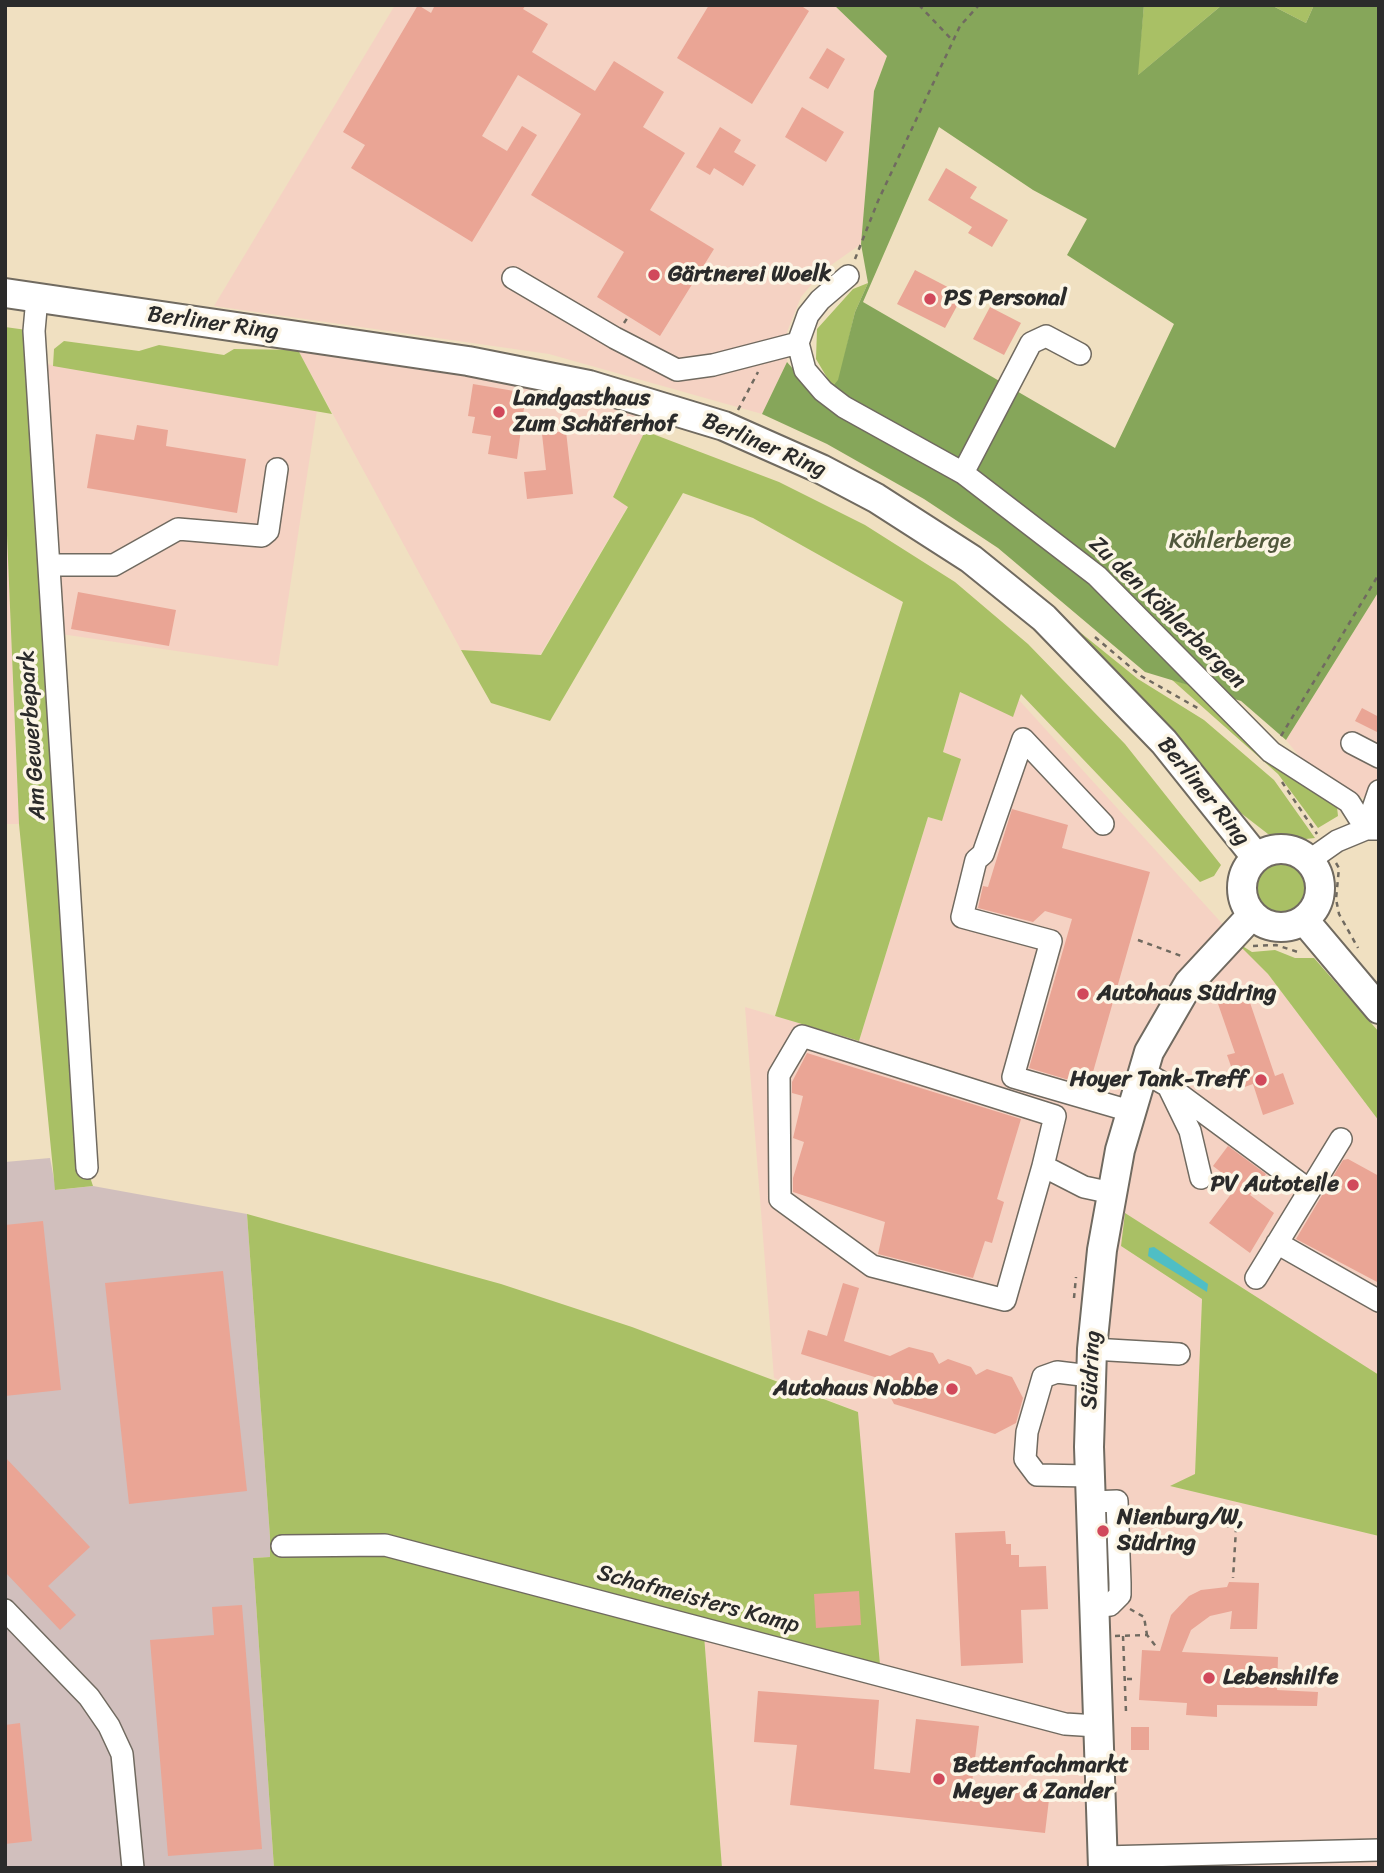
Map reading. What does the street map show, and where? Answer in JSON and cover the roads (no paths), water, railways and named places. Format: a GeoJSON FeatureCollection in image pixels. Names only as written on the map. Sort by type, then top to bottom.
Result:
{"type":"FeatureCollection","features":[{"type":"Feature","properties":{"kind":"main road","name":"Berliner Ring"},"geometry":{"type":"LineString","coordinates":[[5,293],[468,361],[589,385],[724,426],[821,469],[876,498],[971,559],[1044,618],[1164,742],[1256,857]]}},
{"type":"Feature","properties":{"kind":"main road"},"geometry":{"type":"LineString","coordinates":[[1313,930],[1321,891],[1318,854],[1284,848],[1269,850],[1256,857],[1246,870],[1242,885],[1244,923],[1313,930],[1379,1009]]}},
{"type":"Feature","properties":{"kind":"main road","name":"Südring"},"geometry":{"type":"LineString","coordinates":[[1103,1862],[1090,1489],[1091,1362],[1102,1250],[1130,1111],[1142,1071],[1161,1028],[1189,983],[1244,923]]}},
{"type":"Feature","properties":{"kind":"street"},"geometry":{"type":"LineString","coordinates":[[513,278],[615,338],[677,370],[704,367],[797,343],[808,315],[820,300],[848,276]]}},
{"type":"Feature","properties":{"kind":"street","name":"Am Gewerbepark"},"geometry":{"type":"LineString","coordinates":[[37,298],[34,331],[87,1168]]}},
{"type":"Feature","properties":{"kind":"street"},"geometry":{"type":"LineString","coordinates":[[963,473],[1031,343],[1046,336],[1080,354]]}},
{"type":"Feature","properties":{"kind":"street","name":"Zu den Köhlerbergen"},"geometry":{"type":"LineString","coordinates":[[797,343],[806,370],[823,391],[844,407],[963,473],[1097,576],[1271,752],[1349,802],[1372,829]]}},
{"type":"Feature","properties":{"kind":"street"},"geometry":{"type":"LineString","coordinates":[[49,565],[114,565],[178,529],[262,536],[268,531],[277,469]]}},
{"type":"Feature","properties":{"kind":"street"},"geometry":{"type":"LineString","coordinates":[[1103,824],[1023,739],[983,853],[976,860],[962,917],[1051,941],[1013,1077],[1130,1111]]}},
{"type":"Feature","properties":{"kind":"street"},"geometry":{"type":"LineString","coordinates":[[1352,743],[1379,757]]}},
{"type":"Feature","properties":{"kind":"street"},"geometry":{"type":"LineString","coordinates":[[1318,854],[1372,829],[1379,791]]}},
{"type":"Feature","properties":{"kind":"street"},"geometry":{"type":"LineString","coordinates":[[802,1036],[1055,1116],[1043,1166],[1005,1300],[872,1266],[780,1199],[779,1075],[802,1036]]}},
{"type":"Feature","properties":{"kind":"street"},"geometry":{"type":"LineString","coordinates":[[1142,1071],[1168,1086],[1309,1190]]}},
{"type":"Feature","properties":{"kind":"street"},"geometry":{"type":"LineString","coordinates":[[1168,1086],[1190,1131],[1201,1178]]}},
{"type":"Feature","properties":{"kind":"street"},"geometry":{"type":"LineString","coordinates":[[1256,1278],[1341,1139]]}},
{"type":"Feature","properties":{"kind":"street"},"geometry":{"type":"LineString","coordinates":[[1043,1166],[1084,1186],[1112,1193]]}},
{"type":"Feature","properties":{"kind":"street"},"geometry":{"type":"LineString","coordinates":[[1278,1242],[1379,1301]]}},
{"type":"Feature","properties":{"kind":"street"},"geometry":{"type":"LineString","coordinates":[[1094,1607],[1110,1605],[1120,1595],[1117,1501],[1090,1489],[1037,1475],[1025,1458],[1027,1433],[1043,1377],[1091,1362],[1180,1354]]}},
{"type":"Feature","properties":{"kind":"street","name":"Schafmeisters Kamp"},"geometry":{"type":"LineString","coordinates":[[282,1546],[385,1545],[1065,1724],[1097,1727]]}},
{"type":"Feature","properties":{"kind":"street"},"geometry":{"type":"LineString","coordinates":[[5,1610],[89,1698],[109,1726],[122,1754],[133,1868]]}},
{"type":"Feature","properties":{"kind":"street"},"geometry":{"type":"LineString","coordinates":[[1103,1862],[1187,1861],[1379,1850]]}},
{"type":"Feature","properties":{"kind":"water"},"geometry":{"type":"Polygon","coordinates":[[[1154,1247],[1208,1284],[1207,1292],[1148,1256],[1149,1248],[1154,1247]]]}},
{"type":"Feature","properties":{"kind":"place","name":"Gärtnerei Woelk"},"geometry":{"type":"Point","coordinates":[654,275]}},
{"type":"Feature","properties":{"kind":"place","name":"PS Personal"},"geometry":{"type":"Point","coordinates":[930,299]}},
{"type":"Feature","properties":{"kind":"place","name":"Landgasthaus Zum Schäferhof"},"geometry":{"type":"Point","coordinates":[499,412]}},
{"type":"Feature","properties":{"kind":"place","name":"Autohaus Südring"},"geometry":{"type":"Point","coordinates":[1083,994]}},
{"type":"Feature","properties":{"kind":"place","name":"Hoyer Tank-Treff"},"geometry":{"type":"Point","coordinates":[1261,1080]}},
{"type":"Feature","properties":{"kind":"place","name":"PV Autoteile"},"geometry":{"type":"Point","coordinates":[1353,1185]}},
{"type":"Feature","properties":{"kind":"place","name":"Autohaus Nobbe"},"geometry":{"type":"Point","coordinates":[952,1389]}},
{"type":"Feature","properties":{"kind":"place","name":"Nienburg/W, Südring"},"geometry":{"type":"Point","coordinates":[1103,1531]}},
{"type":"Feature","properties":{"kind":"place","name":"Lebenshilfe"},"geometry":{"type":"Point","coordinates":[1209,1678]}},
{"type":"Feature","properties":{"kind":"place","name":"Bettenfachmarkt Meyer & Zander"},"geometry":{"type":"Point","coordinates":[939,1779]}},
{"type":"Feature","properties":{"kind":"park label","name":"Köhlerberge"},"geometry":{"type":"Point","coordinates":[1230,542]}}]}
